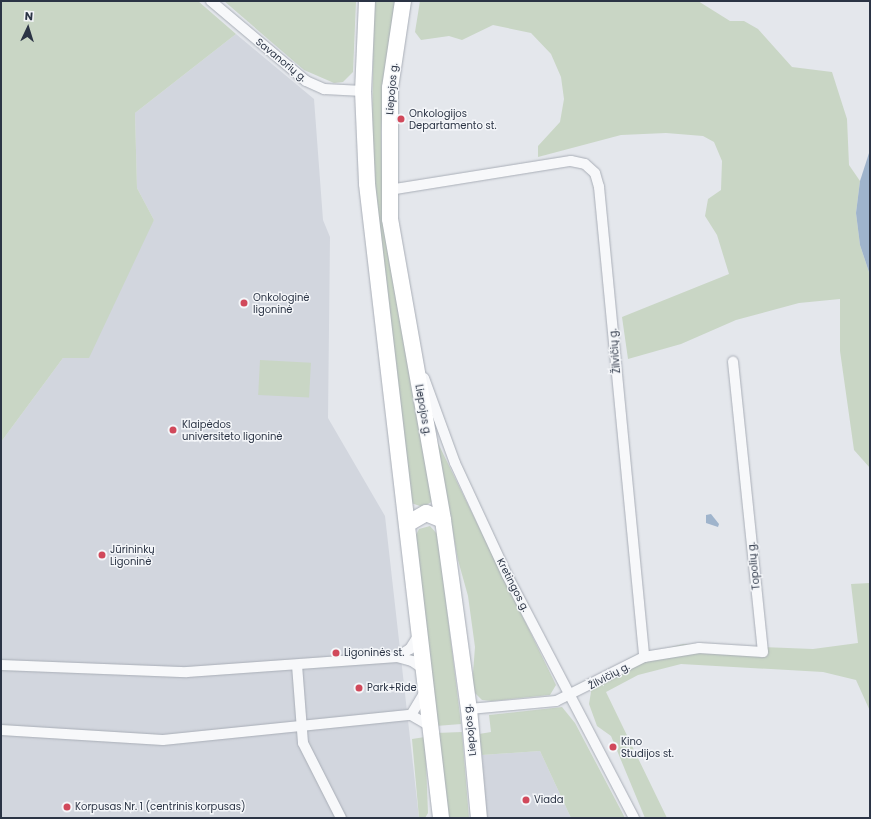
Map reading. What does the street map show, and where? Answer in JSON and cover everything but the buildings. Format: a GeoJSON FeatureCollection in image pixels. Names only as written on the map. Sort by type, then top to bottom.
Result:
{"type":"FeatureCollection","features":[{"type":"Feature","properties":{"kind":"main road"},"geometry":{"type":"LineString","coordinates":[[367,1],[363,91],[372,228],[441,818]]}},
{"type":"Feature","properties":{"kind":"main road","name":"Liepojos g."},"geometry":{"type":"LineString","coordinates":[[403,1],[390,88],[389,190],[393,249],[443,520],[469,709],[479,818]]}},
{"type":"Feature","properties":{"kind":"main road"},"geometry":{"type":"LineString","coordinates":[[407,524],[426,514],[443,520]]}},
{"type":"Feature","properties":{"kind":"street","name":"Savanorių g."},"geometry":{"type":"LineString","coordinates":[[211,1],[306,81],[324,89],[363,91]]}},
{"type":"Feature","properties":{"kind":"street","name":"Žilvičių g."},"geometry":{"type":"LineString","coordinates":[[389,190],[559,161],[585,164],[595,173],[599,187],[644,657],[570,696],[556,701],[469,709]]}},
{"type":"Feature","properties":{"kind":"street","name":"Kretingos g."},"geometry":{"type":"LineString","coordinates":[[411,342],[455,463],[507,575],[634,818]]}},
{"type":"Feature","properties":{"kind":"street","name":"Topolių g."},"geometry":{"type":"LineString","coordinates":[[644,657],[699,648],[763,652],[733,362]]}},
{"type":"Feature","properties":{"kind":"street"},"geometry":{"type":"LineString","coordinates":[[397,657],[410,649],[420,633]]}},
{"type":"Feature","properties":{"kind":"street"},"geometry":{"type":"LineString","coordinates":[[1,664],[187,672],[397,657],[412,661],[424,669]]}},
{"type":"Feature","properties":{"kind":"street"},"geometry":{"type":"LineString","coordinates":[[297,665],[303,743],[340,818]]}},
{"type":"Feature","properties":{"kind":"street"},"geometry":{"type":"LineString","coordinates":[[411,715],[426,688]]}},
{"type":"Feature","properties":{"kind":"street"},"geometry":{"type":"LineString","coordinates":[[1,730],[163,740],[411,715],[430,726]]}},
{"type":"Feature","properties":{"kind":"shaded area","name":"Klaipėdos universiteto ligoninė"},"geometry":{"type":"Polygon","coordinates":[[[236,34],[314,99],[323,220],[330,237],[328,418],[385,516],[419,818],[1,818],[1,442],[63,358],[154,220],[137,188],[135,113],[236,34]]]}},
{"type":"Feature","properties":{"kind":"shaded area"},"geometry":{"type":"Polygon","coordinates":[[[540,751],[571,818],[487,818],[482,755],[540,751]]]}},
{"type":"Feature","properties":{"kind":"green space"},"geometry":{"type":"Polygon","coordinates":[[[1,1],[198,1],[236,34],[135,113],[137,188],[154,220],[89,358],[63,358],[1,442],[1,1]]]}},
{"type":"Feature","properties":{"kind":"green space"},"geometry":{"type":"Polygon","coordinates":[[[224,1],[356,1],[353,72],[343,82],[334,83],[304,70],[224,1]]]}},
{"type":"Feature","properties":{"kind":"green space"},"geometry":{"type":"Polygon","coordinates":[[[374,1],[395,1],[385,69],[381,132],[383,225],[432,490],[433,501],[423,507],[411,503],[376,195],[372,131],[374,1]]]}},
{"type":"Feature","properties":{"kind":"green space"},"geometry":{"type":"Polygon","coordinates":[[[420,1],[698,1],[730,21],[744,21],[758,29],[792,67],[832,72],[847,119],[849,165],[860,181],[856,213],[860,245],[870,275],[870,468],[854,450],[840,351],[840,299],[799,303],[736,320],[681,344],[628,359],[622,317],[729,274],[717,235],[705,216],[708,199],[721,190],[722,161],[714,142],[703,136],[666,133],[621,135],[538,157],[538,146],[560,122],[564,99],[561,77],[551,54],[531,33],[493,25],[462,40],[449,36],[421,40],[415,32],[420,1]]]}},
{"type":"Feature","properties":{"kind":"green space"},"geometry":{"type":"Polygon","coordinates":[[[260,360],[311,363],[309,398],[258,395],[260,360]]]}},
{"type":"Feature","properties":{"kind":"green space"},"geometry":{"type":"Polygon","coordinates":[[[436,439],[556,685],[550,695],[492,701],[482,700],[475,693],[472,686],[475,647],[468,596],[458,560],[436,439]]]}},
{"type":"Feature","properties":{"kind":"green space"},"geometry":{"type":"Polygon","coordinates":[[[430,526],[438,535],[461,724],[436,726],[414,539],[419,529],[430,526]]]}},
{"type":"Feature","properties":{"kind":"green space"},"geometry":{"type":"Polygon","coordinates":[[[870,583],[870,711],[856,680],[823,672],[681,664],[638,675],[606,692],[667,818],[645,818],[611,736],[597,726],[589,704],[591,692],[585,681],[640,655],[683,644],[813,649],[858,643],[851,584],[870,583]]]}},
{"type":"Feature","properties":{"kind":"green space"},"geometry":{"type":"Polygon","coordinates":[[[562,707],[575,723],[625,818],[571,818],[540,751],[482,755],[479,734],[491,732],[489,715],[562,707]]]}},
{"type":"Feature","properties":{"kind":"green space"},"geometry":{"type":"Polygon","coordinates":[[[462,732],[469,818],[447,818],[436,733],[462,732]]]}},
{"type":"Feature","properties":{"kind":"green space"},"geometry":{"type":"Polygon","coordinates":[[[425,737],[428,813],[425,818],[419,818],[412,739],[425,737]]]}},
{"type":"Feature","properties":{"kind":"water"},"geometry":{"type":"Polygon","coordinates":[[[870,150],[870,275],[860,245],[856,213],[860,181],[870,150]]]}},
{"type":"Feature","properties":{"kind":"water"},"geometry":{"type":"Polygon","coordinates":[[[711,514],[719,524],[718,527],[706,523],[706,515],[711,514]]]}},
{"type":"Feature","properties":{"kind":"place","name":"Onkologijos Departamento st."},"geometry":{"type":"Point","coordinates":[401,119]}},
{"type":"Feature","properties":{"kind":"place","name":"Onkologinė ligoninė"},"geometry":{"type":"Point","coordinates":[244,303]}},
{"type":"Feature","properties":{"kind":"place","name":"Klaipėdos universiteto ligoninė"},"geometry":{"type":"Point","coordinates":[173,430]}},
{"type":"Feature","properties":{"kind":"place","name":"Jūrininkų Ligoninė"},"geometry":{"type":"Point","coordinates":[102,555]}},
{"type":"Feature","properties":{"kind":"place","name":"Ligoninės st."},"geometry":{"type":"Point","coordinates":[336,653]}},
{"type":"Feature","properties":{"kind":"place","name":"Park+Ride"},"geometry":{"type":"Point","coordinates":[359,688]}},
{"type":"Feature","properties":{"kind":"place","name":"Kino Studijos st."},"geometry":{"type":"Point","coordinates":[613,747]}},
{"type":"Feature","properties":{"kind":"place","name":"Viada"},"geometry":{"type":"Point","coordinates":[526,800]}},
{"type":"Feature","properties":{"kind":"place","name":"Korpusas Nr. 1 (centrinis korpusas)"},"geometry":{"type":"Point","coordinates":[67,807]}}]}
